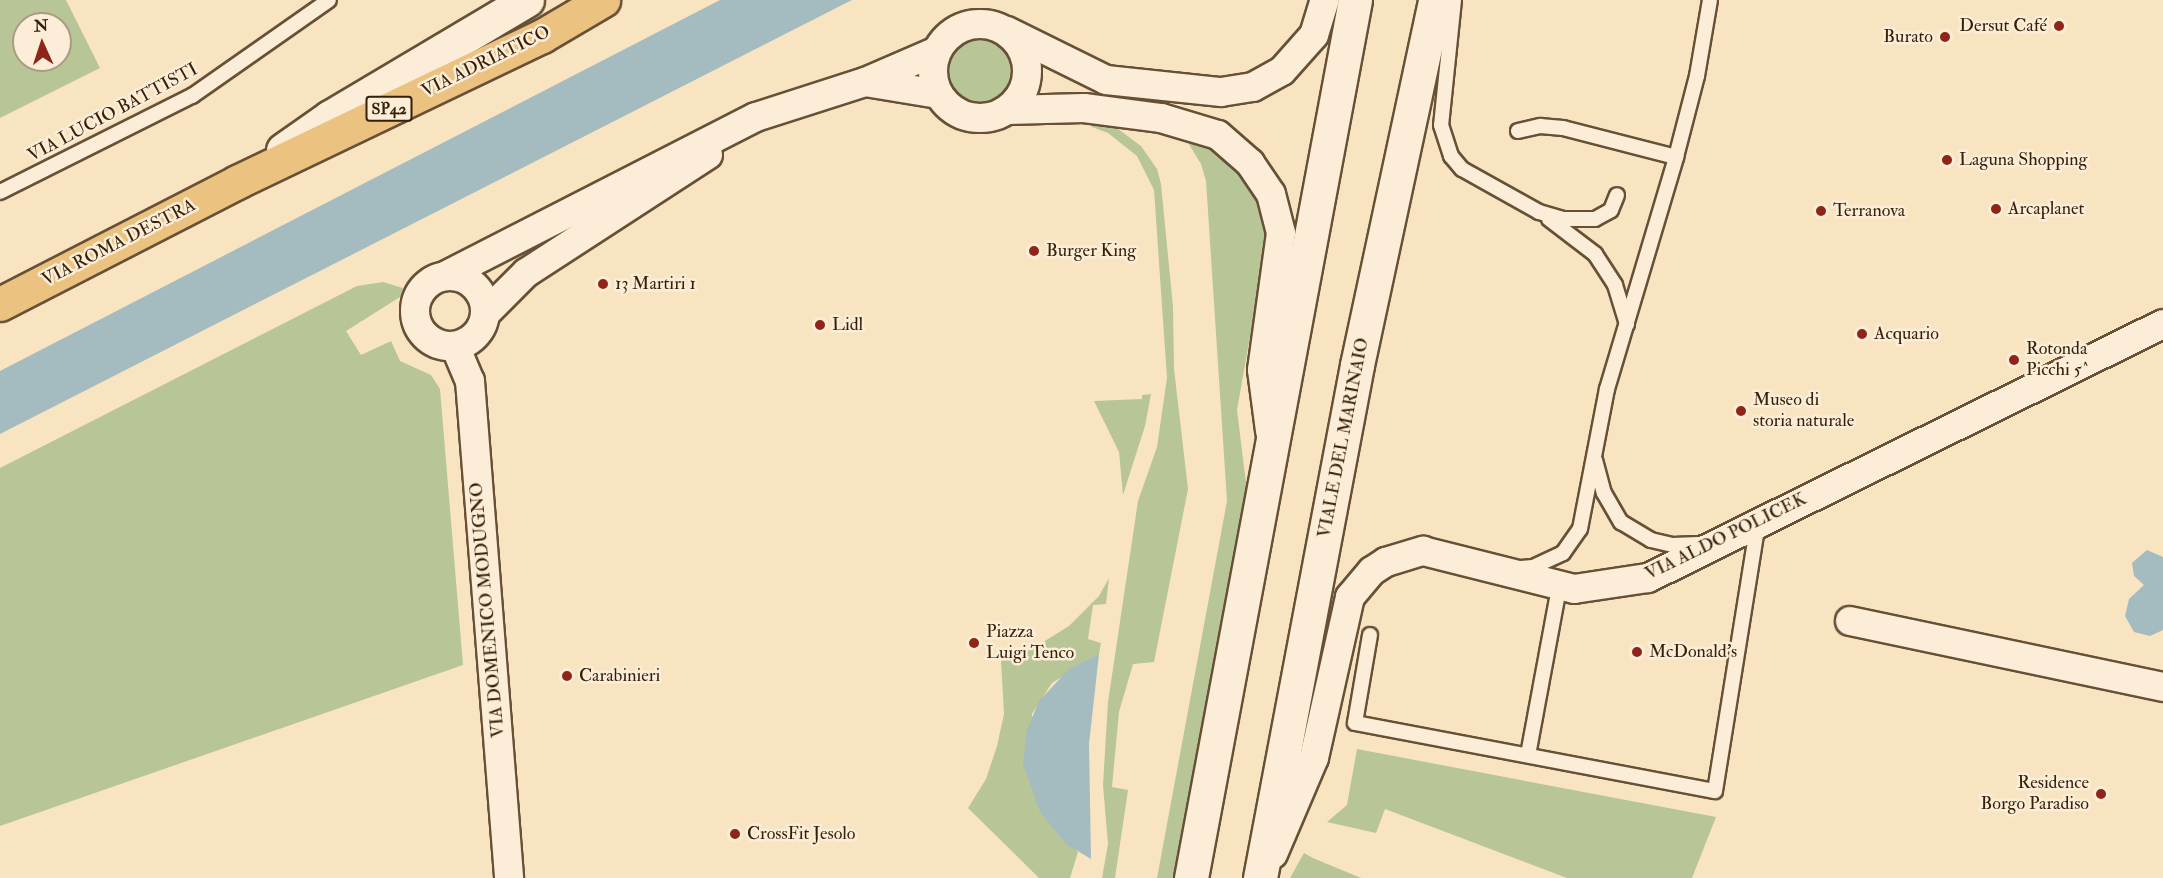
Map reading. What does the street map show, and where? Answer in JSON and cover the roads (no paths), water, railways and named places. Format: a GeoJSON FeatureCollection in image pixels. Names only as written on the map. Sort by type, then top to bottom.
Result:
{"type":"FeatureCollection","features":[{"type":"Feature","properties":{"kind":"main road","name":"VIA ADRIATICO"},"geometry":{"type":"LineString","coordinates":[[237,182],[542,36],[603,0]]}},
{"type":"Feature","properties":{"kind":"main road","name":"VIA ROMA DESTRA"},"geometry":{"type":"LineString","coordinates":[[0,304],[237,182]]}},
{"type":"Feature","properties":{"kind":"street","name":"SP42"},"geometry":{"type":"LineString","coordinates":[[237,182],[330,117],[527,0]]}},
{"type":"Feature","properties":{"kind":"street","name":"SP42"},"geometry":{"type":"LineString","coordinates":[[542,36],[620,0]]}},
{"type":"Feature","properties":{"kind":"street"},"geometry":{"type":"LineString","coordinates":[[938,94],[932,65],[944,39],[967,24],[981,22],[1007,31],[1106,80],[1221,92],[1253,87],[1282,71],[1314,35],[1325,0]]}},
{"type":"Feature","properties":{"kind":"street"},"geometry":{"type":"LineString","coordinates":[[1191,878],[1355,0]]}},
{"type":"Feature","properties":{"kind":"street","name":"VIALE DEL MARINAIO"},"geometry":{"type":"LineString","coordinates":[[1261,878],[1357,365],[1435,0]]}},
{"type":"Feature","properties":{"kind":"street"},"geometry":{"type":"LineString","coordinates":[[865,82],[938,94],[962,115],[988,119],[1007,110],[1018,100],[1028,71],[1026,56],[1007,31]]}},
{"type":"Feature","properties":{"kind":"street"},"geometry":{"type":"LineString","coordinates":[[756,117],[735,136],[675,178],[526,273],[486,313],[476,335],[455,346],[431,341],[417,322],[415,310],[424,287],[445,276],[756,117],[865,82],[937,51]]}},
{"type":"Feature","properties":{"kind":"street"},"geometry":{"type":"LineString","coordinates":[[1007,110],[1111,109],[1161,118],[1218,135],[1250,163],[1271,194],[1281,233],[1262,370],[1272,444]]}},
{"type":"Feature","properties":{"kind":"street"},"geometry":{"type":"LineString","coordinates":[[445,276],[456,275],[474,285],[481,293],[486,313]]}},
{"type":"Feature","properties":{"kind":"street","name":"VIA ALDO POLICEK"},"geometry":{"type":"LineString","coordinates":[[1261,878],[1314,758],[1350,597],[1372,571],[1400,556],[1423,551],[1574,589],[1648,578],[2163,324]]}},
{"type":"Feature","properties":{"kind":"street","name":"VIA DOMENICO MODUGNO"},"geometry":{"type":"LineString","coordinates":[[455,346],[470,381],[509,878]]}},
{"type":"Feature","properties":{"kind":"street"},"geometry":{"type":"LineString","coordinates":[[1850,621],[2163,687]]}},
{"type":"Feature","properties":{"kind":"lane","name":"VIA LUCIO BATTISTI"},"geometry":{"type":"LineString","coordinates":[[0,192],[192,96],[329,0]]}},
{"type":"Feature","properties":{"kind":"lane"},"geometry":{"type":"LineString","coordinates":[[1454,0],[1441,102],[1446,144],[1462,169],[1539,212],[1595,254],[1615,285],[1627,324]]}},
{"type":"Feature","properties":{"kind":"lane"},"geometry":{"type":"LineString","coordinates":[[1497,569],[1533,567],[1568,547],[1580,529],[1607,389],[1676,157],[1697,76],[1710,0]]}},
{"type":"Feature","properties":{"kind":"lane"},"geometry":{"type":"LineString","coordinates":[[1518,131],[1540,126],[1563,128],[1676,157]]}},
{"type":"Feature","properties":{"kind":"lane"},"geometry":{"type":"LineString","coordinates":[[1539,212],[1564,219],[1595,219],[1611,210],[1617,195]]}},
{"type":"Feature","properties":{"kind":"lane"},"geometry":{"type":"LineString","coordinates":[[1594,456],[1604,493],[1621,522],[1651,540],[1672,545],[1722,540]]}},
{"type":"Feature","properties":{"kind":"lane"},"geometry":{"type":"LineString","coordinates":[[1370,635],[1355,723],[1715,791],[1758,523]]}},
{"type":"Feature","properties":{"kind":"lane"},"geometry":{"type":"LineString","coordinates":[[1528,755],[1559,587]]}},
{"type":"Feature","properties":{"kind":"water"},"geometry":{"type":"Polygon","coordinates":[[[720,0],[852,0],[0,434],[0,371],[720,0]]]}},
{"type":"Feature","properties":{"kind":"water"},"geometry":{"type":"Polygon","coordinates":[[[2147,550],[2163,557],[2163,630],[2150,636],[2134,632],[2125,616],[2129,599],[2144,585],[2134,576],[2132,563],[2147,550]]]}},
{"type":"Feature","properties":{"kind":"water"},"geometry":{"type":"Polygon","coordinates":[[[1099,654],[1089,744],[1091,859],[1066,844],[1040,812],[1023,764],[1027,730],[1039,701],[1069,669],[1099,654]]]}},
{"type":"Feature","properties":{"kind":"place","name":"Dersut Café"},"geometry":{"type":"Point","coordinates":[2059,26]}},
{"type":"Feature","properties":{"kind":"place","name":"Burato"},"geometry":{"type":"Point","coordinates":[1945,37]}},
{"type":"Feature","properties":{"kind":"place","name":"Laguna Shopping"},"geometry":{"type":"Point","coordinates":[1947,160]}},
{"type":"Feature","properties":{"kind":"place","name":"Arcaplanet"},"geometry":{"type":"Point","coordinates":[1996,209]}},
{"type":"Feature","properties":{"kind":"place","name":"Terranova"},"geometry":{"type":"Point","coordinates":[1821,211]}},
{"type":"Feature","properties":{"kind":"place","name":"Burger King"},"geometry":{"type":"Point","coordinates":[1034,251]}},
{"type":"Feature","properties":{"kind":"place","name":"13 Martiri 1"},"geometry":{"type":"Point","coordinates":[603,284]}},
{"type":"Feature","properties":{"kind":"place","name":"Lidl"},"geometry":{"type":"Point","coordinates":[820,325]}},
{"type":"Feature","properties":{"kind":"place","name":"Acquario"},"geometry":{"type":"Point","coordinates":[1862,334]}},
{"type":"Feature","properties":{"kind":"place","name":"Rotonda Picchi 5^"},"geometry":{"type":"Point","coordinates":[2014,360]}},
{"type":"Feature","properties":{"kind":"place","name":"Museo di storia naturale"},"geometry":{"type":"Point","coordinates":[1741,411]}},
{"type":"Feature","properties":{"kind":"place","name":"Piazza Luigi Tenco"},"geometry":{"type":"Point","coordinates":[974,643]}},
{"type":"Feature","properties":{"kind":"place","name":"McDonald's"},"geometry":{"type":"Point","coordinates":[1637,652]}},
{"type":"Feature","properties":{"kind":"place","name":"Carabinieri"},"geometry":{"type":"Point","coordinates":[567,676]}},
{"type":"Feature","properties":{"kind":"place","name":"Residence Borgo Paradiso"},"geometry":{"type":"Point","coordinates":[2101,794]}},
{"type":"Feature","properties":{"kind":"place","name":"CrossFit Jesolo"},"geometry":{"type":"Point","coordinates":[735,834]}}]}
